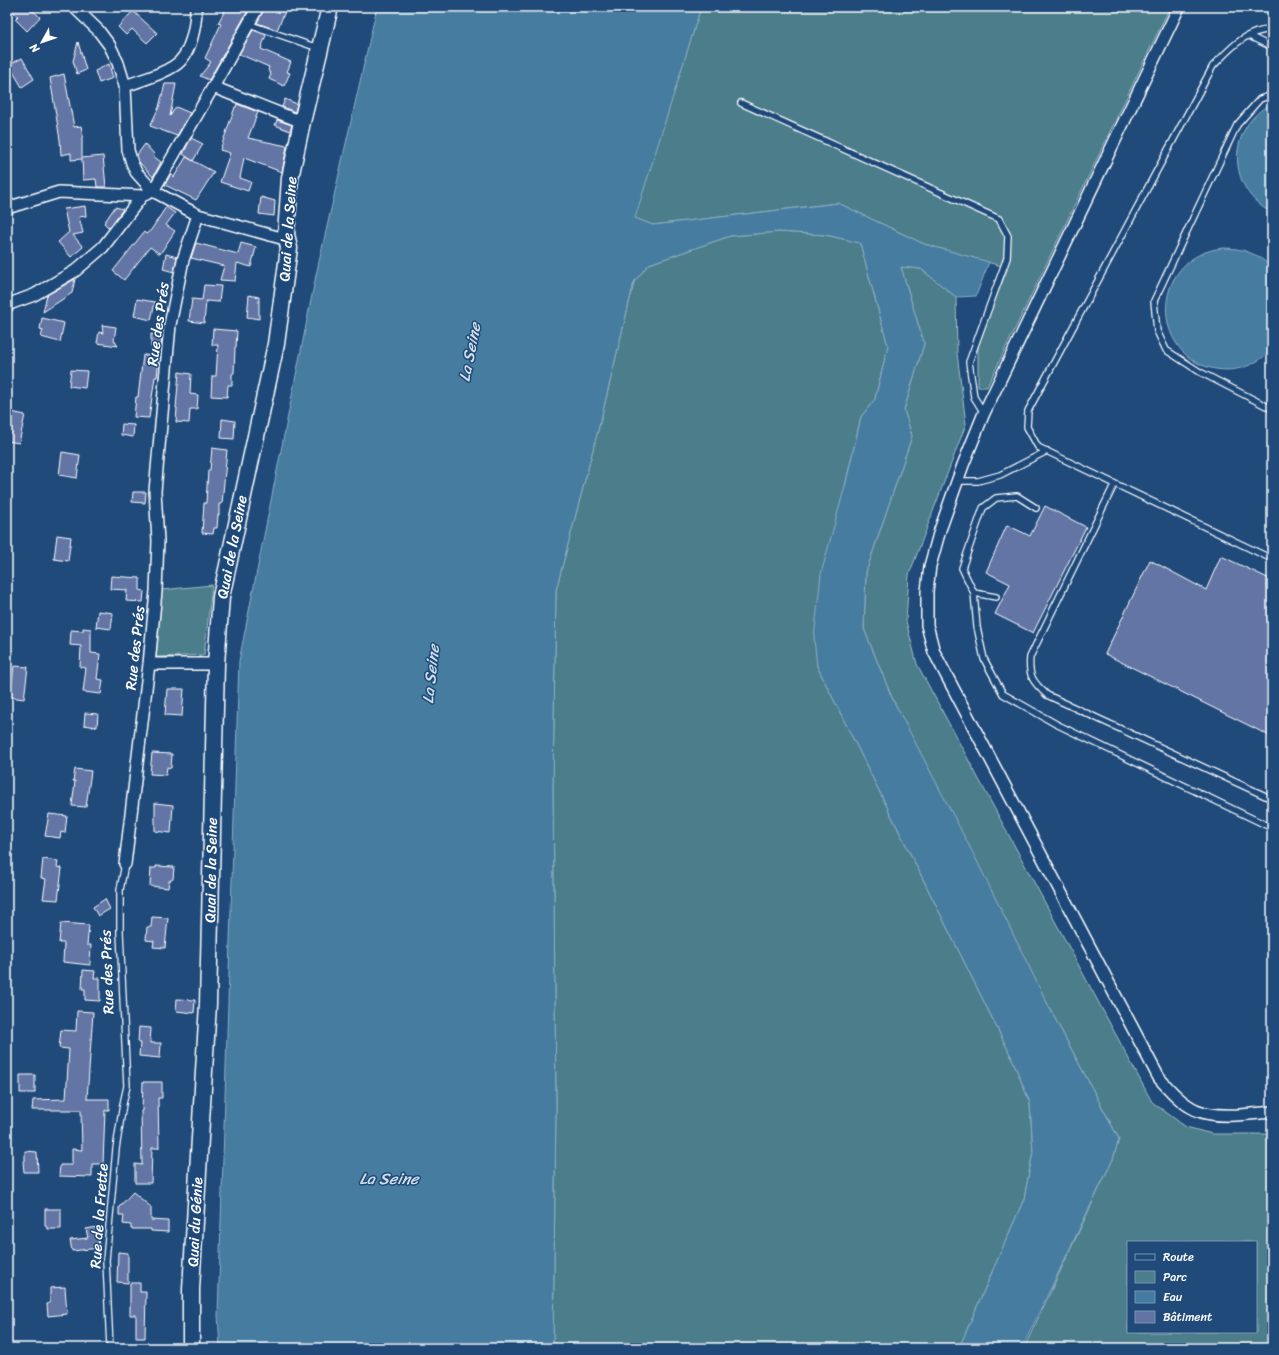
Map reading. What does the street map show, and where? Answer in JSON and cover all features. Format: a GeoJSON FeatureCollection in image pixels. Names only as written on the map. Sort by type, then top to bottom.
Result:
{"type":"FeatureCollection","features":[{"type":"Feature","properties":{"kind":"street"},"geometry":{"type":"LineString","coordinates":[[74,7],[98,30],[110,46],[118,63],[124,86],[128,150],[136,172],[148,194]]}},
{"type":"Feature","properties":{"kind":"street"},"geometry":{"type":"LineString","coordinates":[[124,86],[159,74],[175,66],[184,56],[191,41],[196,7]]}},
{"type":"Feature","properties":{"kind":"street"},"geometry":{"type":"LineString","coordinates":[[7,306],[34,295],[75,271],[97,254],[148,194],[213,87],[258,7]]}},
{"type":"Feature","properties":{"kind":"street","name":"Quai de la Seine"},"geometry":{"type":"LineString","coordinates":[[202,1096],[208,1004],[216,664],[221,597],[276,344],[288,248],[286,234],[290,178],[330,7]]}},
{"type":"Feature","properties":{"kind":"street"},"geometry":{"type":"LineString","coordinates":[[1178,7],[984,413],[957,482],[932,558],[927,591],[927,626],[934,652],[1159,1078],[1171,1091],[1197,1111],[1222,1116],[1272,1112]]}},
{"type":"Feature","properties":{"kind":"street"},"geometry":{"type":"LineString","coordinates":[[213,87],[302,122]]}},
{"type":"Feature","properties":{"kind":"street"},"geometry":{"type":"LineString","coordinates":[[7,208],[59,192],[148,194],[198,215],[288,240]]}},
{"type":"Feature","properties":{"kind":"street","name":"Rue des Prés"},"geometry":{"type":"LineString","coordinates":[[125,864],[149,664],[156,591],[158,541],[155,491],[170,325],[183,260],[198,215]]}},
{"type":"Feature","properties":{"kind":"street"},"geometry":{"type":"LineString","coordinates":[[149,664],[216,664]]}},
{"type":"Feature","properties":{"kind":"street","name":"Quai du Génie"},"geometry":{"type":"LineString","coordinates":[[191,1348],[191,1289],[202,1096]]}},
{"type":"Feature","properties":{"kind":"lane"},"geometry":{"type":"LineString","coordinates":[[248,24],[320,48]]}},
{"type":"Feature","properties":{"kind":"lane"},"geometry":{"type":"LineString","coordinates":[[1272,30],[1262,30],[1237,42],[1213,66],[1028,411],[1027,427],[1038,447],[1272,559]]}},
{"type":"Feature","properties":{"kind":"lane"},"geometry":{"type":"LineString","coordinates":[[1249,36],[1272,47]]}},
{"type":"Feature","properties":{"kind":"lane"},"geometry":{"type":"LineString","coordinates":[[1272,95],[1260,99],[1236,125],[1154,301],[1157,331],[1166,350],[1200,372],[1272,409]]}},
{"type":"Feature","properties":{"kind":"lane"},"geometry":{"type":"LineString","coordinates":[[741,104],[999,219],[1008,236],[1007,258],[969,362],[974,397],[984,413]]}},
{"type":"Feature","properties":{"kind":"lane"},"geometry":{"type":"LineString","coordinates":[[957,482],[978,481],[1000,475],[1047,451]]}},
{"type":"Feature","properties":{"kind":"lane"},"geometry":{"type":"LineString","coordinates":[[1114,484],[1030,657],[1029,669],[1036,684],[1047,695],[1272,799]]}},
{"type":"Feature","properties":{"kind":"lane"},"geometry":{"type":"LineString","coordinates":[[1036,508],[1017,496],[996,498],[983,508],[962,568],[974,593],[976,627],[984,660],[1003,694],[1056,724],[1272,828]]}},
{"type":"Feature","properties":{"kind":"lane"},"geometry":{"type":"LineString","coordinates":[[974,593],[996,597]]}},
{"type":"Feature","properties":{"kind":"lane","name":"Rue des Prés"},"geometry":{"type":"LineString","coordinates":[[125,864],[120,890],[120,932],[127,1086]]}},
{"type":"Feature","properties":{"kind":"lane","name":"Rue de la Frette"},"geometry":{"type":"LineString","coordinates":[[110,1348],[106,1260],[116,1149],[122,1104],[127,1086]]}},
{"type":"Feature","properties":{"kind":"green space"},"geometry":{"type":"Polygon","coordinates":[[[701,7],[1170,7],[987,387],[978,387],[978,341],[1008,268],[924,244],[838,203],[653,225],[634,218],[701,7]]]}},
{"type":"Feature","properties":{"kind":"green space"},"geometry":{"type":"Polygon","coordinates":[[[779,232],[826,235],[860,243],[888,346],[875,399],[861,417],[846,482],[817,666],[1012,1058],[1030,1103],[1033,1152],[1024,1199],[959,1348],[553,1348],[556,1107],[553,787],[556,590],[601,419],[634,282],[649,264],[730,236],[779,232]]]}},
{"type":"Feature","properties":{"kind":"green space"},"geometry":{"type":"Polygon","coordinates":[[[901,267],[921,269],[956,297],[957,353],[966,424],[909,575],[906,621],[917,664],[1152,1102],[1186,1127],[1212,1134],[1272,1134],[1272,1348],[1024,1348],[1113,1159],[1119,1139],[1052,1013],[892,698],[864,629],[866,572],[912,436],[904,410],[924,344],[901,267]]]}},
{"type":"Feature","properties":{"kind":"green space"},"geometry":{"type":"Polygon","coordinates":[[[212,585],[204,655],[156,657],[161,590],[212,585]]]}},
{"type":"Feature","properties":{"kind":"water","name":"La Seine"},"geometry":{"type":"Polygon","coordinates":[[[377,7],[701,7],[635,218],[653,225],[838,203],[924,244],[989,262],[976,296],[956,297],[921,269],[901,267],[924,344],[904,410],[912,436],[866,572],[864,629],[892,698],[975,857],[1052,1013],[1119,1139],[1113,1159],[1022,1348],[959,1348],[1024,1199],[1033,1152],[1030,1103],[1012,1058],[817,666],[814,638],[821,574],[846,482],[861,417],[875,399],[888,346],[860,243],[826,235],[779,232],[730,236],[649,264],[634,282],[601,419],[556,590],[553,787],[556,1107],[553,1348],[220,1348],[218,1315],[239,661],[316,275],[377,7]]]}},
{"type":"Feature","properties":{"kind":"water"},"geometry":{"type":"Polygon","coordinates":[[[1272,103],[1272,213],[1257,202],[1246,189],[1240,174],[1238,158],[1240,142],[1246,127],[1257,114],[1272,103]]]}},
{"type":"Feature","properties":{"kind":"water"},"geometry":{"type":"Polygon","coordinates":[[[1224,248],[1238,249],[1250,253],[1262,259],[1272,268],[1272,349],[1257,361],[1245,367],[1233,370],[1226,370],[1201,364],[1182,351],[1171,332],[1166,311],[1170,289],[1180,270],[1198,255],[1224,248]]]}},
{"type":"Feature","properties":{"kind":"building"},"geometry":{"type":"Polygon","coordinates":[[[7,7],[29,7],[40,17],[27,31],[15,19],[18,16],[7,7]]]}},
{"type":"Feature","properties":{"kind":"building"},"geometry":{"type":"Polygon","coordinates":[[[227,7],[250,7],[209,80],[200,76],[211,62],[205,58],[221,24],[218,23],[227,7]]]}},
{"type":"Feature","properties":{"kind":"building"},"geometry":{"type":"Polygon","coordinates":[[[265,7],[287,7],[277,30],[257,23],[265,7]]]}},
{"type":"Feature","properties":{"kind":"building"},"geometry":{"type":"Polygon","coordinates":[[[133,11],[157,33],[147,43],[132,29],[126,35],[118,27],[133,11]]]}},
{"type":"Feature","properties":{"kind":"building"},"geometry":{"type":"Polygon","coordinates":[[[253,30],[266,35],[261,49],[291,62],[287,72],[290,73],[284,86],[269,79],[271,74],[268,70],[269,67],[239,54],[253,30]]]}},
{"type":"Feature","properties":{"kind":"building"},"geometry":{"type":"Polygon","coordinates":[[[78,42],[86,70],[77,74],[73,61],[78,42]]]}},
{"type":"Feature","properties":{"kind":"building"},"geometry":{"type":"Polygon","coordinates":[[[22,58],[34,79],[22,87],[9,65],[22,58]]]}},
{"type":"Feature","properties":{"kind":"building"},"geometry":{"type":"Polygon","coordinates":[[[109,64],[113,78],[99,83],[95,71],[109,64]]]}},
{"type":"Feature","properties":{"kind":"building"},"geometry":{"type":"Polygon","coordinates":[[[64,74],[74,127],[81,126],[83,136],[82,158],[103,156],[106,187],[97,187],[96,179],[83,180],[82,159],[71,160],[71,153],[61,155],[50,78],[64,74]]]}},
{"type":"Feature","properties":{"kind":"building"},"geometry":{"type":"Polygon","coordinates":[[[165,84],[176,84],[170,116],[176,107],[190,113],[177,136],[150,126],[159,107],[165,84]]]}},
{"type":"Feature","properties":{"kind":"building"},"geometry":{"type":"Polygon","coordinates":[[[285,99],[297,104],[295,112],[282,107],[285,99]]]}},
{"type":"Feature","properties":{"kind":"building"},"geometry":{"type":"Polygon","coordinates":[[[237,104],[258,112],[248,138],[287,146],[282,172],[244,158],[240,178],[251,182],[248,191],[220,182],[230,153],[220,150],[237,104]]]}},
{"type":"Feature","properties":{"kind":"building"},"geometry":{"type":"Polygon","coordinates":[[[277,120],[292,125],[290,131],[275,125],[277,120]]]}},
{"type":"Feature","properties":{"kind":"building"},"geometry":{"type":"Polygon","coordinates":[[[191,138],[203,144],[193,161],[183,154],[191,138]]]}},
{"type":"Feature","properties":{"kind":"building"},"geometry":{"type":"Polygon","coordinates":[[[145,144],[154,154],[153,156],[161,162],[153,177],[139,162],[137,155],[145,144]]]}},
{"type":"Feature","properties":{"kind":"building"},"geometry":{"type":"Polygon","coordinates":[[[186,157],[214,172],[196,200],[165,185],[171,173],[174,177],[186,157]]]}},
{"type":"Feature","properties":{"kind":"building"},"geometry":{"type":"Polygon","coordinates":[[[261,197],[275,201],[274,216],[259,214],[261,197]]]}},
{"type":"Feature","properties":{"kind":"building"},"geometry":{"type":"Polygon","coordinates":[[[85,206],[86,216],[79,217],[83,233],[73,235],[83,247],[71,257],[58,242],[69,232],[64,209],[85,206]]]}},
{"type":"Feature","properties":{"kind":"building"},"geometry":{"type":"Polygon","coordinates":[[[115,207],[123,209],[109,228],[104,223],[115,207]]]}},
{"type":"Feature","properties":{"kind":"building"},"geometry":{"type":"Polygon","coordinates":[[[166,207],[175,213],[166,225],[175,231],[160,254],[150,247],[124,280],[113,271],[144,232],[146,234],[151,230],[166,207]]]}},
{"type":"Feature","properties":{"kind":"building"},"geometry":{"type":"Polygon","coordinates":[[[196,243],[238,254],[241,243],[256,247],[251,267],[237,263],[235,281],[220,280],[224,266],[191,258],[196,243]]]}},
{"type":"Feature","properties":{"kind":"building"},"geometry":{"type":"Polygon","coordinates":[[[166,254],[177,257],[174,272],[163,269],[166,254]]]}},
{"type":"Feature","properties":{"kind":"building"},"geometry":{"type":"Polygon","coordinates":[[[75,279],[72,293],[43,312],[47,295],[75,279]]]}},
{"type":"Feature","properties":{"kind":"building"},"geometry":{"type":"Polygon","coordinates":[[[204,285],[221,286],[219,302],[206,301],[204,323],[189,321],[192,299],[202,300],[204,285]]]}},
{"type":"Feature","properties":{"kind":"building"},"geometry":{"type":"Polygon","coordinates":[[[249,295],[259,297],[259,319],[247,317],[249,295]]]}},
{"type":"Feature","properties":{"kind":"building"},"geometry":{"type":"Polygon","coordinates":[[[137,299],[155,302],[151,320],[134,316],[137,299]]]}},
{"type":"Feature","properties":{"kind":"building"},"geometry":{"type":"Polygon","coordinates":[[[42,318],[64,323],[60,342],[41,337],[43,330],[40,329],[42,318]]]}},
{"type":"Feature","properties":{"kind":"building"},"geometry":{"type":"Polygon","coordinates":[[[102,325],[116,327],[114,340],[118,346],[97,343],[99,332],[103,333],[102,325]]]}},
{"type":"Feature","properties":{"kind":"building"},"geometry":{"type":"Polygon","coordinates":[[[213,329],[237,331],[234,373],[232,374],[232,385],[228,385],[227,397],[211,396],[212,376],[216,376],[218,345],[212,345],[213,329]]]}},
{"type":"Feature","properties":{"kind":"building"},"geometry":{"type":"Polygon","coordinates":[[[151,334],[162,336],[161,349],[151,347],[151,334]]]}},
{"type":"Feature","properties":{"kind":"building"},"geometry":{"type":"Polygon","coordinates":[[[143,355],[159,356],[157,377],[155,377],[149,418],[134,417],[143,355]]]}},
{"type":"Feature","properties":{"kind":"building"},"geometry":{"type":"Polygon","coordinates":[[[71,370],[87,371],[85,388],[69,386],[71,370]]]}},
{"type":"Feature","properties":{"kind":"building"},"geometry":{"type":"Polygon","coordinates":[[[179,372],[191,374],[190,394],[198,395],[197,409],[190,409],[189,423],[176,422],[179,372]]]}},
{"type":"Feature","properties":{"kind":"building"},"geometry":{"type":"Polygon","coordinates":[[[7,411],[25,415],[19,443],[7,441],[7,411]]]}},
{"type":"Feature","properties":{"kind":"building"},"geometry":{"type":"Polygon","coordinates":[[[222,419],[235,421],[234,439],[221,438],[222,419]]]}},
{"type":"Feature","properties":{"kind":"building"},"geometry":{"type":"Polygon","coordinates":[[[122,424],[134,425],[133,437],[121,435],[122,424]]]}},
{"type":"Feature","properties":{"kind":"building"},"geometry":{"type":"Polygon","coordinates":[[[212,448],[227,450],[222,504],[219,504],[217,528],[214,528],[213,534],[202,533],[204,503],[206,503],[208,470],[210,470],[212,448]]]}},
{"type":"Feature","properties":{"kind":"building"},"geometry":{"type":"Polygon","coordinates":[[[62,452],[80,455],[77,478],[59,475],[62,452]]]}},
{"type":"Feature","properties":{"kind":"building"},"geometry":{"type":"Polygon","coordinates":[[[133,492],[146,492],[145,503],[132,502],[133,492]]]}},
{"type":"Feature","properties":{"kind":"building"},"geometry":{"type":"Polygon","coordinates":[[[1045,506],[1086,527],[1033,633],[995,614],[1010,584],[986,572],[1007,525],[1030,536],[1045,506]]]}},
{"type":"Feature","properties":{"kind":"building"},"geometry":{"type":"Polygon","coordinates":[[[57,535],[71,537],[68,561],[54,559],[57,535]]]}},
{"type":"Feature","properties":{"kind":"building"},"geometry":{"type":"Polygon","coordinates":[[[1221,556],[1272,580],[1272,737],[1105,654],[1150,560],[1206,590],[1221,556]]]}},
{"type":"Feature","properties":{"kind":"building"},"geometry":{"type":"Polygon","coordinates":[[[111,576],[140,578],[140,590],[144,591],[143,602],[126,601],[127,590],[110,589],[111,576]]]}},
{"type":"Feature","properties":{"kind":"building"},"geometry":{"type":"Polygon","coordinates":[[[98,611],[113,613],[111,629],[96,627],[98,611]]]}},
{"type":"Feature","properties":{"kind":"building"},"geometry":{"type":"Polygon","coordinates":[[[83,628],[91,629],[91,653],[100,654],[97,679],[103,680],[101,694],[83,692],[86,668],[80,667],[81,646],[70,645],[71,630],[83,631],[83,628]]]}},
{"type":"Feature","properties":{"kind":"building"},"geometry":{"type":"Polygon","coordinates":[[[14,666],[28,667],[24,699],[10,697],[14,666]]]}},
{"type":"Feature","properties":{"kind":"building"},"geometry":{"type":"Polygon","coordinates":[[[167,689],[184,689],[182,716],[165,715],[167,689]]]}},
{"type":"Feature","properties":{"kind":"building"},"geometry":{"type":"Polygon","coordinates":[[[85,713],[98,714],[97,727],[84,725],[85,713]]]}},
{"type":"Feature","properties":{"kind":"building"},"geometry":{"type":"Polygon","coordinates":[[[152,753],[172,754],[171,768],[167,767],[166,775],[150,774],[152,753]]]}},
{"type":"Feature","properties":{"kind":"building"},"geometry":{"type":"Polygon","coordinates":[[[75,769],[91,771],[86,807],[72,806],[75,769]]]}},
{"type":"Feature","properties":{"kind":"building"},"geometry":{"type":"Polygon","coordinates":[[[155,803],[173,805],[171,833],[155,831],[155,803]]]}},
{"type":"Feature","properties":{"kind":"building"},"geometry":{"type":"Polygon","coordinates":[[[49,814],[67,816],[65,833],[61,832],[60,838],[45,836],[49,814]]]}},
{"type":"Feature","properties":{"kind":"building"},"geometry":{"type":"Polygon","coordinates":[[[43,859],[58,861],[57,867],[62,868],[58,900],[43,899],[46,879],[41,878],[43,859]]]}},
{"type":"Feature","properties":{"kind":"building"},"geometry":{"type":"Polygon","coordinates":[[[156,866],[174,867],[173,879],[169,881],[168,888],[150,886],[151,868],[156,868],[156,866]]]}},
{"type":"Feature","properties":{"kind":"building"},"geometry":{"type":"Polygon","coordinates":[[[105,899],[110,909],[98,916],[93,907],[105,899]]]}},
{"type":"Feature","properties":{"kind":"building"},"geometry":{"type":"Polygon","coordinates":[[[152,917],[168,918],[165,948],[153,947],[154,941],[146,940],[147,927],[151,927],[152,917]]]}},
{"type":"Feature","properties":{"kind":"building"},"geometry":{"type":"Polygon","coordinates":[[[61,923],[89,925],[87,945],[91,945],[90,965],[63,962],[64,943],[59,943],[61,923]]]}},
{"type":"Feature","properties":{"kind":"building"},"geometry":{"type":"Polygon","coordinates":[[[83,970],[95,971],[94,978],[100,978],[100,1001],[85,1000],[85,989],[82,989],[83,970]]]}},
{"type":"Feature","properties":{"kind":"building"},"geometry":{"type":"Polygon","coordinates":[[[177,999],[195,1000],[194,1013],[176,1011],[177,999]]]}},
{"type":"Feature","properties":{"kind":"building"},"geometry":{"type":"Polygon","coordinates":[[[77,1011],[93,1012],[87,1099],[109,1099],[109,1110],[105,1110],[103,1164],[92,1164],[92,1177],[59,1176],[60,1165],[72,1165],[72,1149],[82,1150],[81,1110],[32,1110],[33,1100],[66,1099],[69,1049],[59,1048],[61,1030],[76,1031],[77,1011]]]}},
{"type":"Feature","properties":{"kind":"building"},"geometry":{"type":"Polygon","coordinates":[[[139,1027],[151,1028],[150,1043],[161,1043],[160,1058],[139,1056],[139,1027]]]}},
{"type":"Feature","properties":{"kind":"building"},"geometry":{"type":"Polygon","coordinates":[[[20,1075],[35,1075],[35,1093],[20,1093],[20,1075]]]}},
{"type":"Feature","properties":{"kind":"building"},"geometry":{"type":"Polygon","coordinates":[[[143,1082],[162,1082],[162,1098],[158,1098],[159,1148],[152,1148],[151,1183],[135,1183],[135,1164],[142,1165],[141,1111],[143,1082]]]}},
{"type":"Feature","properties":{"kind":"building"},"geometry":{"type":"Polygon","coordinates":[[[25,1151],[37,1152],[38,1172],[24,1172],[23,1161],[25,1161],[25,1151]]]}},
{"type":"Feature","properties":{"kind":"building"},"geometry":{"type":"Polygon","coordinates":[[[133,1192],[151,1207],[151,1220],[168,1221],[168,1232],[151,1231],[151,1229],[131,1229],[131,1225],[123,1224],[124,1215],[119,1215],[119,1207],[133,1192]]]}},
{"type":"Feature","properties":{"kind":"building"},"geometry":{"type":"Polygon","coordinates":[[[45,1209],[61,1209],[61,1229],[48,1229],[45,1226],[45,1209]]]}},
{"type":"Feature","properties":{"kind":"building"},"geometry":{"type":"Polygon","coordinates":[[[97,1227],[99,1248],[72,1251],[70,1240],[88,1238],[86,1229],[97,1227]]]}},
{"type":"Feature","properties":{"kind":"building"},"geometry":{"type":"Polygon","coordinates":[[[118,1252],[128,1253],[128,1283],[117,1282],[118,1252]]]}},
{"type":"Feature","properties":{"kind":"building"},"geometry":{"type":"Polygon","coordinates":[[[130,1283],[140,1283],[140,1292],[146,1292],[145,1338],[136,1338],[136,1315],[130,1315],[130,1283]]]}},
{"type":"Feature","properties":{"kind":"building"},"geometry":{"type":"Polygon","coordinates":[[[65,1287],[67,1314],[48,1316],[47,1304],[50,1302],[50,1288],[65,1287]]]}}]}
